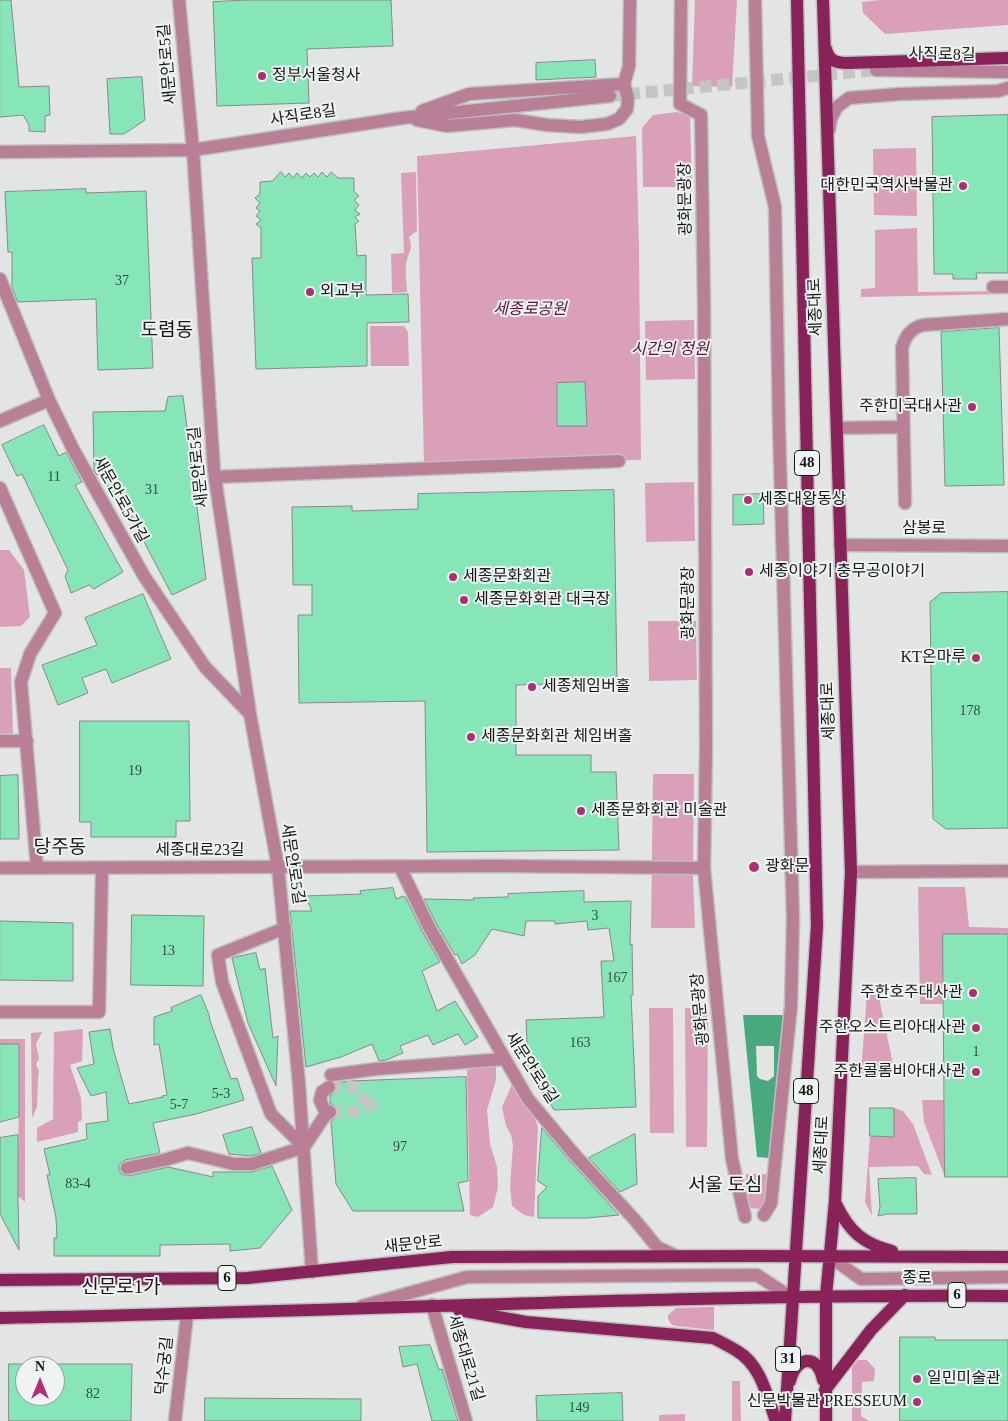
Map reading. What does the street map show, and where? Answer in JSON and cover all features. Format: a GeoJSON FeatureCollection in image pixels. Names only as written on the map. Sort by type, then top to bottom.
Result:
{"type":"FeatureCollection","features":[{"type":"Feature","properties":{"kind":"main road","name":"세종대로"},"geometry":{"type":"LineString","coordinates":[[785,1421],[794,1256],[817,926],[797,0]]}},
{"type":"Feature","properties":{"kind":"main road","name":"세종대로"},"geometry":{"type":"LineString","coordinates":[[823,0],[851,872],[835,1201],[826,1296],[826,1421]]}},
{"type":"Feature","properties":{"kind":"main road"},"geometry":{"type":"LineString","coordinates":[[824,43],[830,60],[837,63],[1008,58]]}},
{"type":"Feature","properties":{"kind":"main road"},"geometry":{"type":"LineString","coordinates":[[835,1201],[848,1226],[864,1240],[877,1247],[916,1256]]}},
{"type":"Feature","properties":{"kind":"main road","name":"새문안로"},"geometry":{"type":"LineString","coordinates":[[0,1280],[247,1278],[452,1257],[829,1256]]}},
{"type":"Feature","properties":{"kind":"main road","name":"종로"},"geometry":{"type":"LineString","coordinates":[[829,1256],[1008,1257]]}},
{"type":"Feature","properties":{"kind":"main road"},"geometry":{"type":"LineString","coordinates":[[826,1390],[871,1330],[905,1295]]}},
{"type":"Feature","properties":{"kind":"main road","name":"종로"},"geometry":{"type":"LineString","coordinates":[[826,1296],[1008,1296]]}},
{"type":"Feature","properties":{"kind":"main road","name":"6"},"geometry":{"type":"LineString","coordinates":[[0,1318],[187,1315],[432,1305],[826,1296]]}},
{"type":"Feature","properties":{"kind":"main road"},"geometry":{"type":"LineString","coordinates":[[432,1305],[526,1322],[713,1338],[738,1351],[754,1367],[764,1387],[776,1421]]}},
{"type":"Feature","properties":{"kind":"main road"},"geometry":{"type":"LineString","coordinates":[[785,1421],[790,1381],[792,1372],[797,1365],[805,1360],[813,1362],[819,1367],[826,1390]]}},
{"type":"Feature","properties":{"kind":"street","name":"새문안로5길"},"geometry":{"type":"LineString","coordinates":[[179,0],[192,150],[215,477],[250,714],[278,867],[300,1090],[312,1272]]}},
{"type":"Feature","properties":{"kind":"street"},"geometry":{"type":"LineString","coordinates":[[402,118],[447,126],[515,120],[547,125],[580,127],[607,124],[619,119],[627,109],[628,98],[624,84],[629,66],[631,38],[630,0]]}},
{"type":"Feature","properties":{"kind":"street","name":"광화문광장"},"geometry":{"type":"LineString","coordinates":[[681,0],[680,104],[701,115],[706,709],[704,868],[732,1159],[745,1217]]}},
{"type":"Feature","properties":{"kind":"street"},"geometry":{"type":"LineString","coordinates":[[755,0],[758,136],[775,207],[793,920],[791,1006],[771,1203],[764,1215]]}},
{"type":"Feature","properties":{"kind":"street","name":"사직로8길"},"geometry":{"type":"LineString","coordinates":[[876,70],[1008,72]]}},
{"type":"Feature","properties":{"kind":"street"},"geometry":{"type":"LineString","coordinates":[[402,118],[469,94],[624,84]]}},
{"type":"Feature","properties":{"kind":"street"},"geometry":{"type":"LineString","coordinates":[[827,138],[831,118],[838,107],[849,98],[900,94],[998,91],[1008,88]]}},
{"type":"Feature","properties":{"kind":"street","name":"사직로8길"},"geometry":{"type":"LineString","coordinates":[[0,152],[192,150],[402,118],[610,96]]}},
{"type":"Feature","properties":{"kind":"street","name":"새문안로5가길"},"geometry":{"type":"LineString","coordinates":[[0,279],[49,400],[144,576],[206,666],[250,714]]}},
{"type":"Feature","properties":{"kind":"street"},"geometry":{"type":"LineString","coordinates":[[993,287],[1008,287]]}},
{"type":"Feature","properties":{"kind":"street"},"geometry":{"type":"LineString","coordinates":[[905,503],[902,348],[906,336],[915,327],[923,325],[1008,319]]}},
{"type":"Feature","properties":{"kind":"street"},"geometry":{"type":"LineString","coordinates":[[0,421],[49,400]]}},
{"type":"Feature","properties":{"kind":"street"},"geometry":{"type":"LineString","coordinates":[[837,428],[903,427]]}},
{"type":"Feature","properties":{"kind":"street"},"geometry":{"type":"LineString","coordinates":[[215,477],[619,461]]}},
{"type":"Feature","properties":{"kind":"street"},"geometry":{"type":"LineString","coordinates":[[0,488],[55,613],[30,654],[21,682],[37,868]]}},
{"type":"Feature","properties":{"kind":"street","name":"삼봉로"},"geometry":{"type":"LineString","coordinates":[[840,545],[1008,546]]}},
{"type":"Feature","properties":{"kind":"street"},"geometry":{"type":"LineString","coordinates":[[0,741],[27,741]]}},
{"type":"Feature","properties":{"kind":"street","name":"새문안로9길"},"geometry":{"type":"LineString","coordinates":[[400,867],[429,927],[528,1099],[656,1247],[676,1256]]}},
{"type":"Feature","properties":{"kind":"street","name":"세종대로23길"},"geometry":{"type":"LineString","coordinates":[[0,868],[704,868]]}},
{"type":"Feature","properties":{"kind":"street"},"geometry":{"type":"LineString","coordinates":[[0,1012],[99,1012],[102,868]]}},
{"type":"Feature","properties":{"kind":"street"},"geometry":{"type":"LineString","coordinates":[[851,872],[1008,871]]}},
{"type":"Feature","properties":{"kind":"street","name":"새문안로5길"},"geometry":{"type":"LineString","coordinates":[[285,928],[218,955],[222,982],[271,1114],[304,1147]]}},
{"type":"Feature","properties":{"kind":"street"},"geometry":{"type":"LineString","coordinates":[[300,1090],[346,1077],[504,1059]]}},
{"type":"Feature","properties":{"kind":"street"},"geometry":{"type":"LineString","coordinates":[[127,1168],[188,1153],[234,1164],[252,1164],[304,1147],[324,1117],[330,1112],[324,1109],[320,1100],[322,1092],[330,1081]]}},
{"type":"Feature","properties":{"kind":"street"},"geometry":{"type":"LineString","coordinates":[[829,1256],[861,1279],[1008,1277]]}},
{"type":"Feature","properties":{"kind":"street"},"geometry":{"type":"LineString","coordinates":[[355,1308],[467,1277],[757,1275],[792,1298]]}},
{"type":"Feature","properties":{"kind":"street","name":"세종대로21길"},"geometry":{"type":"LineString","coordinates":[[432,1305],[466,1421]]}},
{"type":"Feature","properties":{"kind":"street","name":"덕수궁길"},"geometry":{"type":"LineString","coordinates":[[176,1421],[187,1315]]}},
{"type":"Feature","properties":{"kind":"green space"},"geometry":{"type":"Polygon","coordinates":[[[695,0],[737,0],[732,87],[692,86],[695,0]]]}},
{"type":"Feature","properties":{"kind":"green space"},"geometry":{"type":"Polygon","coordinates":[[[880,0],[1008,0],[1008,25],[885,34],[863,13],[862,2],[880,0]]]}},
{"type":"Feature","properties":{"kind":"green space"},"geometry":{"type":"Polygon","coordinates":[[[677,112],[690,116],[692,187],[643,187],[642,128],[653,115],[677,112]]]}},
{"type":"Feature","properties":{"kind":"green space","name":"세종로공원"},"geometry":{"type":"Polygon","coordinates":[[[636,136],[641,460],[424,465],[417,156],[636,136]]]}},
{"type":"Feature","properties":{"kind":"green space"},"geometry":{"type":"Polygon","coordinates":[[[916,148],[917,216],[874,215],[873,149],[916,148]]]}},
{"type":"Feature","properties":{"kind":"green space"},"geometry":{"type":"Polygon","coordinates":[[[416,172],[417,231],[409,237],[411,247],[406,267],[407,292],[392,293],[391,254],[404,253],[401,173],[416,172]]]}},
{"type":"Feature","properties":{"kind":"green space"},"geometry":{"type":"Polygon","coordinates":[[[917,228],[918,292],[1008,291],[1008,294],[861,297],[861,289],[875,288],[875,230],[917,228]]]}},
{"type":"Feature","properties":{"kind":"green space","name":"시간의 정원"},"geometry":{"type":"Polygon","coordinates":[[[694,320],[695,379],[646,380],[645,321],[694,320]]]}},
{"type":"Feature","properties":{"kind":"green space"},"geometry":{"type":"Polygon","coordinates":[[[370,326],[404,326],[408,332],[409,366],[371,366],[370,326]]]}},
{"type":"Feature","properties":{"kind":"green space"},"geometry":{"type":"Polygon","coordinates":[[[694,482],[695,541],[646,542],[645,483],[694,482]]]}},
{"type":"Feature","properties":{"kind":"green space"},"geometry":{"type":"Polygon","coordinates":[[[0,550],[9,550],[24,570],[30,617],[21,626],[0,627],[0,550]]]}},
{"type":"Feature","properties":{"kind":"green space"},"geometry":{"type":"Polygon","coordinates":[[[648,621],[696,621],[697,680],[649,681],[648,621]]]}},
{"type":"Feature","properties":{"kind":"green space"},"geometry":{"type":"Polygon","coordinates":[[[0,668],[11,668],[13,734],[0,734],[0,668]]]}},
{"type":"Feature","properties":{"kind":"green space"},"geometry":{"type":"Polygon","coordinates":[[[653,774],[694,774],[693,878],[695,928],[651,928],[653,774]]]}},
{"type":"Feature","properties":{"kind":"green space"},"geometry":{"type":"Polygon","coordinates":[[[918,887],[965,887],[969,927],[1008,928],[1008,934],[943,934],[943,1004],[920,1004],[918,887]]]}},
{"type":"Feature","properties":{"kind":"green space"},"geometry":{"type":"Polygon","coordinates":[[[867,993],[878,993],[893,1064],[878,1075],[861,1073],[867,993]]]}},
{"type":"Feature","properties":{"kind":"green space"},"geometry":{"type":"Polygon","coordinates":[[[649,1008],[673,1008],[674,1133],[650,1133],[649,1008]]]}},
{"type":"Feature","properties":{"kind":"green space"},"geometry":{"type":"Polygon","coordinates":[[[685,1008],[708,1008],[707,1147],[686,1147],[685,1008]]]}},
{"type":"Feature","properties":{"kind":"green space"},"geometry":{"type":"Polygon","coordinates":[[[83,1029],[82,1061],[70,1065],[81,1098],[82,1120],[78,1122],[78,1132],[37,1142],[37,1128],[53,1119],[54,1032],[83,1029]]]}},
{"type":"Feature","properties":{"kind":"green space"},"geometry":{"type":"Polygon","coordinates":[[[42,1032],[36,1044],[39,1059],[36,1064],[39,1071],[37,1107],[32,1118],[31,1033],[42,1032]]]}},
{"type":"Feature","properties":{"kind":"green space"},"geometry":{"type":"Polygon","coordinates":[[[0,1039],[25,1039],[25,1202],[18,1196],[19,1044],[0,1044],[0,1039]]]}},
{"type":"Feature","properties":{"kind":"green space"},"geometry":{"type":"Polygon","coordinates":[[[493,1065],[496,1067],[496,1080],[487,1110],[490,1144],[497,1167],[498,1187],[493,1207],[478,1217],[470,1215],[467,1070],[493,1065]]]}},
{"type":"Feature","properties":{"kind":"green space"},"geometry":{"type":"Polygon","coordinates":[[[515,1078],[528,1099],[538,1127],[534,1217],[524,1215],[512,1206],[510,1187],[513,1145],[502,1107],[515,1078]]]}},
{"type":"Feature","properties":{"kind":"green space"},"geometry":{"type":"Polygon","coordinates":[[[922,1100],[944,1100],[945,1177],[924,1122],[922,1100]]]}},
{"type":"Feature","properties":{"kind":"green space"},"geometry":{"type":"Polygon","coordinates":[[[894,1108],[903,1111],[913,1124],[932,1175],[924,1174],[918,1166],[869,1167],[872,1216],[865,1202],[870,1136],[893,1137],[894,1108]]]}},
{"type":"Feature","properties":{"kind":"green space"},"geometry":{"type":"Polygon","coordinates":[[[746,1174],[767,1174],[764,1209],[747,1208],[746,1174]]]}},
{"type":"Feature","properties":{"kind":"green space"},"geometry":{"type":"Polygon","coordinates":[[[714,1307],[714,1330],[672,1325],[668,1319],[668,1315],[676,1308],[714,1307]]]}},
{"type":"Feature","properties":{"kind":"green space"},"geometry":{"type":"Polygon","coordinates":[[[858,1360],[867,1360],[875,1369],[874,1381],[862,1382],[861,1416],[869,1421],[852,1421],[852,1367],[858,1360]]]}},
{"type":"Feature","properties":{"kind":"green space"},"geometry":{"type":"Polygon","coordinates":[[[732,1381],[740,1381],[741,1421],[732,1421],[732,1381]]]}},
{"type":"Feature","properties":{"kind":"green space"},"geometry":{"type":"Polygon","coordinates":[[[685,1414],[685,1421],[659,1421],[659,1415],[685,1414]]]}},
{"type":"Feature","properties":{"kind":"shaded area"},"geometry":{"type":"Polygon","coordinates":[[[743,1015],[784,1015],[769,1158],[757,1157],[743,1015]],[[756,1046],[757,1076],[760,1079],[768,1081],[774,1076],[774,1046],[756,1046]]]}},
{"type":"Feature","properties":{"kind":"building"},"geometry":{"type":"Polygon","coordinates":[[[0,0],[11,0],[19,87],[49,86],[50,115],[45,116],[45,132],[29,131],[29,125],[23,115],[0,117],[0,0]]]}},
{"type":"Feature","properties":{"kind":"building","name":"정부서울청사"},"geometry":{"type":"Polygon","coordinates":[[[249,0],[391,0],[393,46],[307,49],[309,103],[217,106],[213,2],[249,0]]]}},
{"type":"Feature","properties":{"kind":"building"},"geometry":{"type":"Polygon","coordinates":[[[595,60],[596,77],[536,80],[536,63],[595,60]]]}},
{"type":"Feature","properties":{"kind":"building"},"geometry":{"type":"Polygon","coordinates":[[[142,77],[145,120],[124,134],[110,134],[107,79],[142,77]]]}},
{"type":"Feature","properties":{"kind":"building","name":"대한민국역사박물관"},"geometry":{"type":"Polygon","coordinates":[[[1008,115],[1008,273],[976,273],[977,279],[953,279],[953,274],[934,274],[932,117],[1008,115]]]}},
{"type":"Feature","properties":{"kind":"building"},"geometry":{"type":"Polygon","coordinates":[[[281,172],[285,177],[289,173],[293,178],[297,173],[302,178],[306,173],[310,177],[314,173],[318,177],[322,172],[327,177],[331,172],[338,178],[354,178],[354,191],[359,196],[354,200],[359,205],[355,210],[360,214],[355,217],[359,221],[355,224],[357,256],[366,255],[366,295],[408,294],[409,322],[367,323],[367,366],[256,369],[252,258],[261,258],[261,228],[256,224],[261,220],[256,216],[260,211],[256,208],[260,203],[255,198],[260,194],[260,182],[272,181],[281,172]]]}},
{"type":"Feature","properties":{"kind":"building"},"geometry":{"type":"Polygon","coordinates":[[[86,189],[86,193],[146,191],[153,368],[98,370],[96,299],[18,302],[12,288],[12,252],[8,252],[5,192],[86,189]]]}},
{"type":"Feature","properties":{"kind":"building","name":"주한미국대사관"},"geometry":{"type":"Polygon","coordinates":[[[999,328],[1004,485],[945,486],[941,332],[999,328]]]}},
{"type":"Feature","properties":{"kind":"building"},"geometry":{"type":"Polygon","coordinates":[[[585,382],[587,426],[557,426],[557,383],[585,382]]]}},
{"type":"Feature","properties":{"kind":"building"},"geometry":{"type":"Polygon","coordinates":[[[183,396],[206,579],[172,595],[130,515],[125,517],[100,473],[97,475],[94,470],[93,412],[165,411],[168,397],[183,396]]]}},
{"type":"Feature","properties":{"kind":"building"},"geometry":{"type":"Polygon","coordinates":[[[44,425],[59,456],[66,452],[82,482],[75,485],[123,572],[94,589],[89,585],[71,593],[65,576],[68,570],[22,474],[17,476],[2,445],[44,425]]]}},
{"type":"Feature","properties":{"kind":"building","name":"세종문화회관 대극장"},"geometry":{"type":"Polygon","coordinates":[[[614,490],[617,682],[516,685],[516,755],[591,755],[591,772],[616,772],[619,850],[427,852],[425,701],[299,703],[298,615],[312,615],[312,585],[293,585],[292,507],[352,506],[352,511],[418,509],[418,494],[614,490]]]}},
{"type":"Feature","properties":{"kind":"building"},"geometry":{"type":"Polygon","coordinates":[[[763,494],[764,524],[733,525],[733,495],[763,494]]]}},
{"type":"Feature","properties":{"kind":"building"},"geometry":{"type":"Polygon","coordinates":[[[1008,592],[1008,828],[946,829],[933,819],[930,602],[941,593],[1008,592]]]}},
{"type":"Feature","properties":{"kind":"building"},"geometry":{"type":"Polygon","coordinates":[[[143,594],[171,659],[112,683],[106,669],[82,678],[88,693],[58,705],[42,665],[97,645],[85,618],[143,594]]]}},
{"type":"Feature","properties":{"kind":"building"},"geometry":{"type":"Polygon","coordinates":[[[80,721],[189,721],[190,821],[176,821],[176,837],[91,837],[91,822],[80,822],[80,721]]]}},
{"type":"Feature","properties":{"kind":"building"},"geometry":{"type":"Polygon","coordinates":[[[18,775],[19,839],[0,839],[0,776],[18,775]]]}},
{"type":"Feature","properties":{"kind":"building"},"geometry":{"type":"Polygon","coordinates":[[[393,888],[396,899],[403,896],[406,898],[440,962],[422,971],[437,1011],[455,1001],[478,1037],[465,1045],[458,1034],[433,1045],[428,1035],[400,1046],[403,1053],[379,1061],[372,1044],[341,1057],[306,1067],[290,911],[312,911],[305,896],[361,894],[360,891],[393,888]]]}},
{"type":"Feature","properties":{"kind":"building"},"geometry":{"type":"Polygon","coordinates":[[[584,891],[584,902],[631,901],[630,945],[632,944],[633,995],[631,995],[636,1107],[554,1110],[528,1067],[526,1020],[604,1017],[601,961],[614,961],[609,928],[588,930],[587,921],[555,924],[555,921],[526,921],[524,936],[492,929],[475,955],[462,964],[436,923],[424,899],[474,900],[473,898],[508,897],[508,894],[584,891]]]}},
{"type":"Feature","properties":{"kind":"building"},"geometry":{"type":"Polygon","coordinates":[[[132,915],[204,916],[203,986],[131,985],[132,915]]]}},
{"type":"Feature","properties":{"kind":"building"},"geometry":{"type":"Polygon","coordinates":[[[0,921],[73,923],[73,981],[0,980],[0,921]]]}},
{"type":"Feature","properties":{"kind":"building"},"geometry":{"type":"Polygon","coordinates":[[[943,934],[1008,934],[1008,1177],[945,1177],[943,934]]]}},
{"type":"Feature","properties":{"kind":"building"},"geometry":{"type":"Polygon","coordinates":[[[256,953],[260,970],[265,968],[273,1038],[278,1036],[276,1086],[248,1023],[232,958],[256,953]]]}},
{"type":"Feature","properties":{"kind":"building"},"geometry":{"type":"Polygon","coordinates":[[[201,995],[231,1079],[237,1078],[244,1100],[196,1114],[153,1123],[160,1153],[125,1160],[119,1165],[119,1170],[121,1174],[128,1176],[168,1167],[213,1177],[213,1172],[252,1172],[272,1166],[292,1210],[260,1248],[230,1251],[230,1244],[160,1245],[160,1256],[54,1256],[54,1238],[57,1238],[56,1218],[44,1149],[87,1139],[86,1124],[108,1121],[106,1092],[91,1096],[77,1068],[94,1064],[89,1032],[110,1029],[113,1048],[129,1104],[163,1097],[167,1095],[159,1044],[154,1045],[154,1017],[172,1011],[171,1008],[201,995]]]}},
{"type":"Feature","properties":{"kind":"building"},"geometry":{"type":"Polygon","coordinates":[[[0,1044],[19,1044],[19,1117],[0,1122],[0,1044]]]}},
{"type":"Feature","properties":{"kind":"building"},"geometry":{"type":"Polygon","coordinates":[[[466,1077],[468,1181],[458,1183],[464,1211],[353,1211],[336,1184],[331,1122],[338,1112],[336,1107],[330,1103],[330,1096],[337,1090],[336,1083],[466,1077]]]}},
{"type":"Feature","properties":{"kind":"building"},"geometry":{"type":"Polygon","coordinates":[[[870,1108],[894,1108],[894,1137],[870,1136],[870,1108]]]}},
{"type":"Feature","properties":{"kind":"building"},"geometry":{"type":"Polygon","coordinates":[[[252,1127],[261,1153],[251,1156],[229,1154],[223,1135],[252,1127]]]}},
{"type":"Feature","properties":{"kind":"building"},"geometry":{"type":"Polygon","coordinates":[[[542,1128],[619,1215],[587,1218],[538,1218],[538,1196],[547,1187],[538,1181],[542,1128]]]}},
{"type":"Feature","properties":{"kind":"building"},"geometry":{"type":"Polygon","coordinates":[[[635,1134],[637,1184],[620,1192],[589,1158],[635,1134]]]}},
{"type":"Feature","properties":{"kind":"building"},"geometry":{"type":"Polygon","coordinates":[[[18,1135],[19,1250],[0,1214],[0,1138],[18,1135]]]}},
{"type":"Feature","properties":{"kind":"building"},"geometry":{"type":"Polygon","coordinates":[[[916,1178],[917,1214],[887,1214],[878,1216],[880,1207],[878,1179],[916,1178]]]}},
{"type":"Feature","properties":{"kind":"building"},"geometry":{"type":"Polygon","coordinates":[[[900,1337],[935,1337],[935,1340],[1008,1340],[1008,1421],[900,1421],[900,1337]]]}},
{"type":"Feature","properties":{"kind":"building"},"geometry":{"type":"Polygon","coordinates":[[[430,1345],[439,1370],[442,1369],[458,1421],[432,1421],[417,1364],[403,1367],[399,1347],[430,1345]]]}},
{"type":"Feature","properties":{"kind":"building"},"geometry":{"type":"Polygon","coordinates":[[[9,1364],[15,1364],[15,1406],[65,1406],[65,1364],[132,1364],[131,1421],[9,1421],[9,1364]]]}},
{"type":"Feature","properties":{"kind":"building"},"geometry":{"type":"Polygon","coordinates":[[[622,1393],[623,1421],[537,1421],[536,1396],[622,1393]]]}},
{"type":"Feature","properties":{"kind":"building"},"geometry":{"type":"Polygon","coordinates":[[[205,1398],[361,1399],[361,1421],[205,1421],[205,1398]]]}},
{"type":"Feature","properties":{"kind":"tunnel"},"geometry":{"type":"LineString","coordinates":[[610,96],[876,70]]}},
{"type":"Feature","properties":{"kind":"tunnel"},"geometry":{"type":"LineString","coordinates":[[329,1087],[352,1087],[361,1090],[363,1104],[360,1109]]}},
{"type":"Feature","properties":{"kind":"tunnel"},"geometry":{"type":"LineString","coordinates":[[330,1112],[354,1112],[376,1103]]}},
{"type":"Feature","properties":{"kind":"place","name":"정부서울청사"},"geometry":{"type":"Point","coordinates":[262,76]}},
{"type":"Feature","properties":{"kind":"place","name":"대한민국역사박물관"},"geometry":{"type":"Point","coordinates":[963,186]}},
{"type":"Feature","properties":{"kind":"place","name":"외교부"},"geometry":{"type":"Point","coordinates":[310,292]}},
{"type":"Feature","properties":{"kind":"place","name":"주한미국대사관"},"geometry":{"type":"Point","coordinates":[972,407]}},
{"type":"Feature","properties":{"kind":"place","name":"세종대왕동상"},"geometry":{"type":"Point","coordinates":[748,500]}},
{"type":"Feature","properties":{"kind":"place","name":"세종이야기 충무공이야기"},"geometry":{"type":"Point","coordinates":[749,572]}},
{"type":"Feature","properties":{"kind":"place","name":"세종문화회관"},"geometry":{"type":"Point","coordinates":[453,577]}},
{"type":"Feature","properties":{"kind":"place","name":"세종문화회관 대극장"},"geometry":{"type":"Point","coordinates":[464,600]}},
{"type":"Feature","properties":{"kind":"place","name":"KT온마루"},"geometry":{"type":"Point","coordinates":[976,658]}},
{"type":"Feature","properties":{"kind":"place","name":"세종체임버홀"},"geometry":{"type":"Point","coordinates":[532,687]}},
{"type":"Feature","properties":{"kind":"place","name":"세종문화회관 체임버홀"},"geometry":{"type":"Point","coordinates":[471,737]}},
{"type":"Feature","properties":{"kind":"place","name":"세종문화회관 미술관"},"geometry":{"type":"Point","coordinates":[581,811]}},
{"type":"Feature","properties":{"kind":"place","name":"광화문"},"geometry":{"type":"Point","coordinates":[754,867]}},
{"type":"Feature","properties":{"kind":"place","name":"주한호주대사관"},"geometry":{"type":"Point","coordinates":[973,993]}},
{"type":"Feature","properties":{"kind":"place","name":"주한오스트리아대사관"},"geometry":{"type":"Point","coordinates":[976,1028]}},
{"type":"Feature","properties":{"kind":"place","name":"주한콜롬비아대사관"},"geometry":{"type":"Point","coordinates":[976,1072]}},
{"type":"Feature","properties":{"kind":"place","name":"일민미술관"},"geometry":{"type":"Point","coordinates":[917,1379]}},
{"type":"Feature","properties":{"kind":"place","name":"신문박물관 PRESSEUM"},"geometry":{"type":"Point","coordinates":[917,1402]}},
{"type":"Feature","properties":{"kind":"district","name":"도렴동"},"geometry":{"type":"Point","coordinates":[167,331]}},
{"type":"Feature","properties":{"kind":"district","name":"당주동"},"geometry":{"type":"Point","coordinates":[60,848]}},
{"type":"Feature","properties":{"kind":"district","name":"서울 도심"},"geometry":{"type":"Point","coordinates":[725,1186]}},
{"type":"Feature","properties":{"kind":"district","name":"신문로1가"},"geometry":{"type":"Point","coordinates":[121,1288]}}]}
